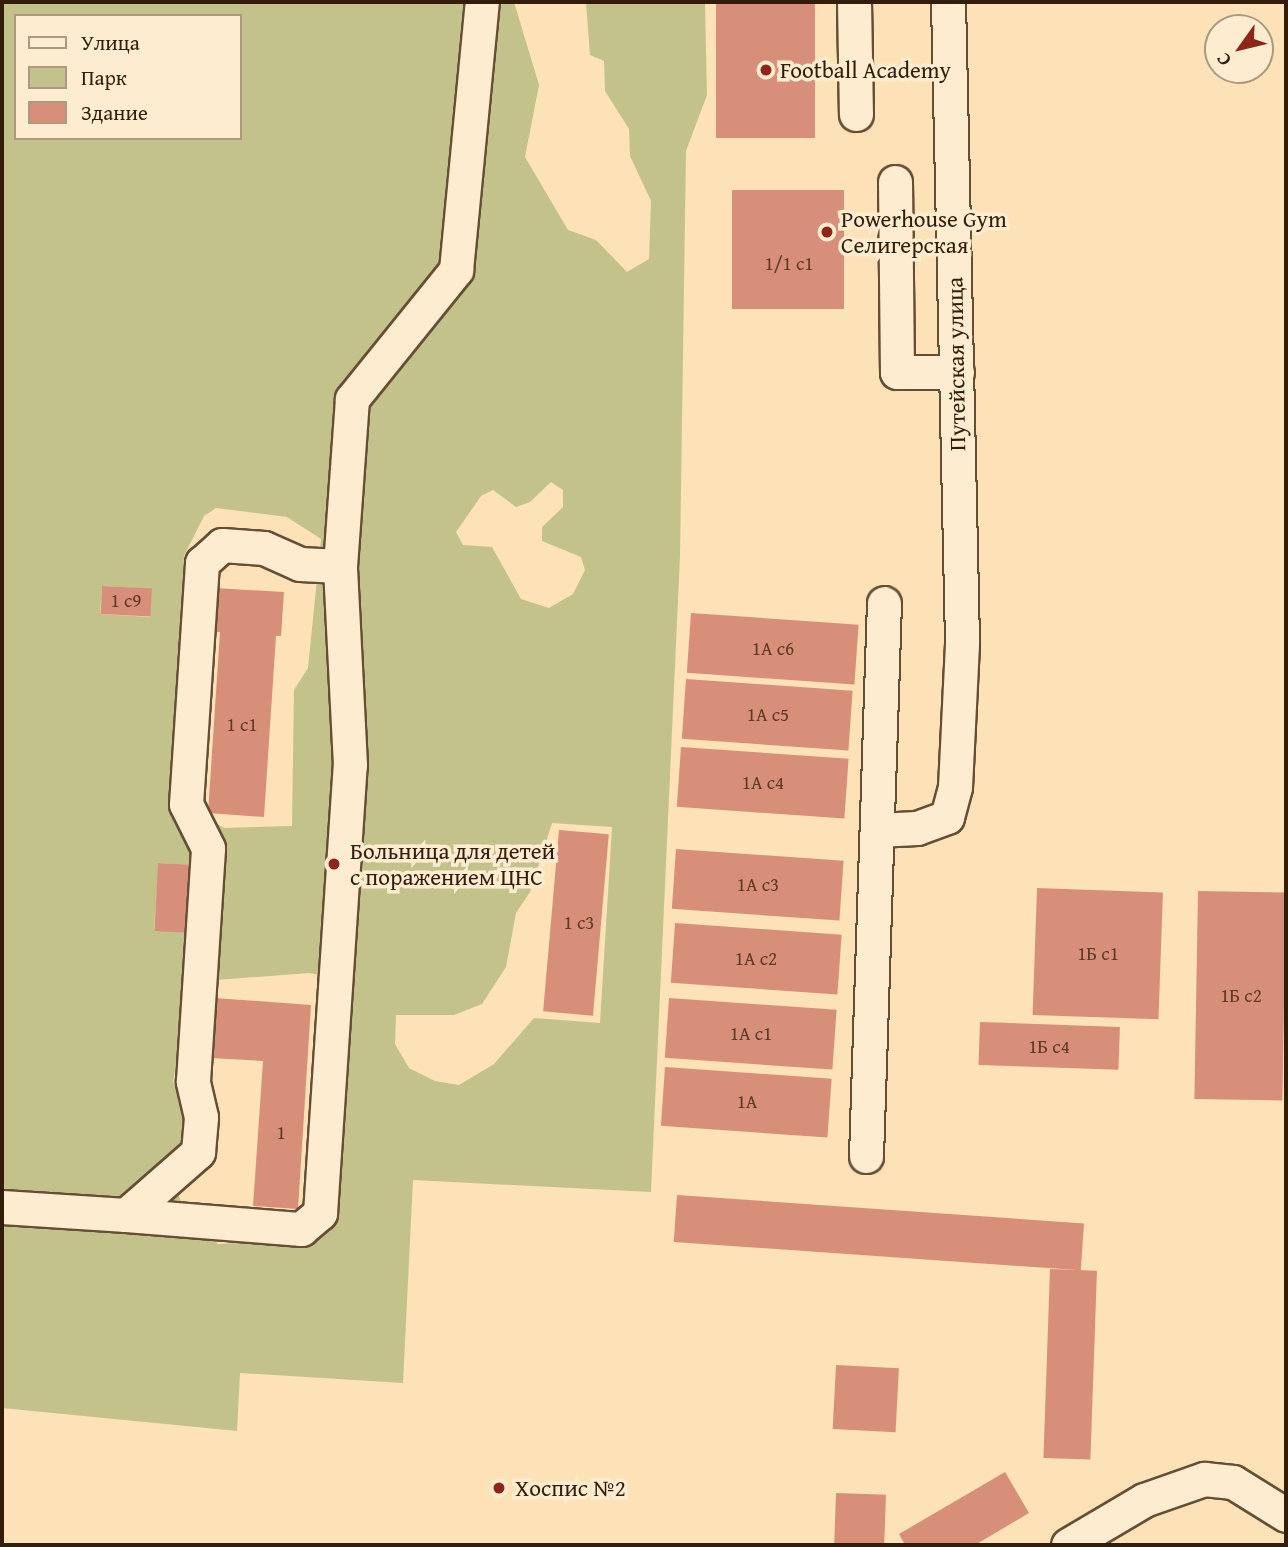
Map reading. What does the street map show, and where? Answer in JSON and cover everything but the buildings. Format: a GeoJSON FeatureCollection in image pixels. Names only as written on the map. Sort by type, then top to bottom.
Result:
{"type":"FeatureCollection","features":[{"type":"Feature","properties":{"kind":"street"},"geometry":{"type":"LineString","coordinates":[[2,1207],[301,1229],[320,1213],[350,765],[340,566],[352,398],[456,270],[482,2]]}},
{"type":"Feature","properties":{"kind":"street"},"geometry":{"type":"LineString","coordinates":[[854,2],[856,114]]}},
{"type":"Feature","properties":{"kind":"street","name":"Путейская улица"},"geometry":{"type":"LineString","coordinates":[[877,830],[917,828],[947,817],[955,787],[962,642],[948,2]]}},
{"type":"Feature","properties":{"kind":"street"},"geometry":{"type":"LineString","coordinates":[[895,182],[897,372],[957,372]]}},
{"type":"Feature","properties":{"kind":"street"},"geometry":{"type":"LineString","coordinates":[[126,1215],[198,1152],[201,1117],[192,1081],[208,848],[186,804],[202,563],[222,545],[264,548],[300,564],[340,566]]}},
{"type":"Feature","properties":{"kind":"street"},"geometry":{"type":"LineString","coordinates":[[866,1156],[884,603]]}},
{"type":"Feature","properties":{"kind":"street"},"geometry":{"type":"LineString","coordinates":[[1068,1545],[1144,1500],[1204,1479],[1233,1482],[1286,1515]]}},
{"type":"Feature","properties":{"kind":"green space","name":"Больница для детей с поражением ЦНС"},"geometry":{"type":"Polygon","coordinates":[[[2,2],[514,2],[539,85],[525,157],[568,230],[596,240],[627,272],[649,259],[651,201],[630,156],[629,129],[605,91],[604,61],[590,55],[586,2],[705,2],[707,95],[686,151],[680,556],[651,1192],[413,1180],[403,1383],[240,1373],[237,1431],[2,1408],[2,2]],[[551,482],[530,502],[516,507],[493,490],[481,496],[456,532],[463,545],[492,547],[521,599],[549,608],[573,594],[585,570],[581,557],[542,541],[542,527],[563,507],[563,490],[551,482]],[[216,508],[204,516],[184,556],[176,799],[224,828],[292,826],[294,690],[308,668],[321,539],[287,517],[216,508]],[[102,586],[100,614],[150,617],[151,589],[102,586]],[[552,823],[530,892],[516,913],[506,967],[482,1004],[454,1015],[396,1015],[395,1044],[409,1068],[435,1081],[459,1085],[494,1064],[534,1018],[600,1023],[612,827],[552,823]],[[159,863],[154,930],[191,865],[159,863]],[[309,973],[189,982],[173,1082],[189,1109],[191,1124],[173,1182],[185,1211],[218,1244],[313,1239],[332,977],[309,973]]]}},
{"type":"Feature","properties":{"kind":"place","name":"Football Academy"},"geometry":{"type":"Point","coordinates":[766,70]}},
{"type":"Feature","properties":{"kind":"place","name":"Powerhouse Gym Селигерская"},"geometry":{"type":"Point","coordinates":[827,232]}},
{"type":"Feature","properties":{"kind":"place","name":"Больница для детей с поражением ЦНС"},"geometry":{"type":"Point","coordinates":[334,864]}},
{"type":"Feature","properties":{"kind":"place","name":"Хоспис №2"},"geometry":{"type":"Point","coordinates":[499,1488]}}]}
